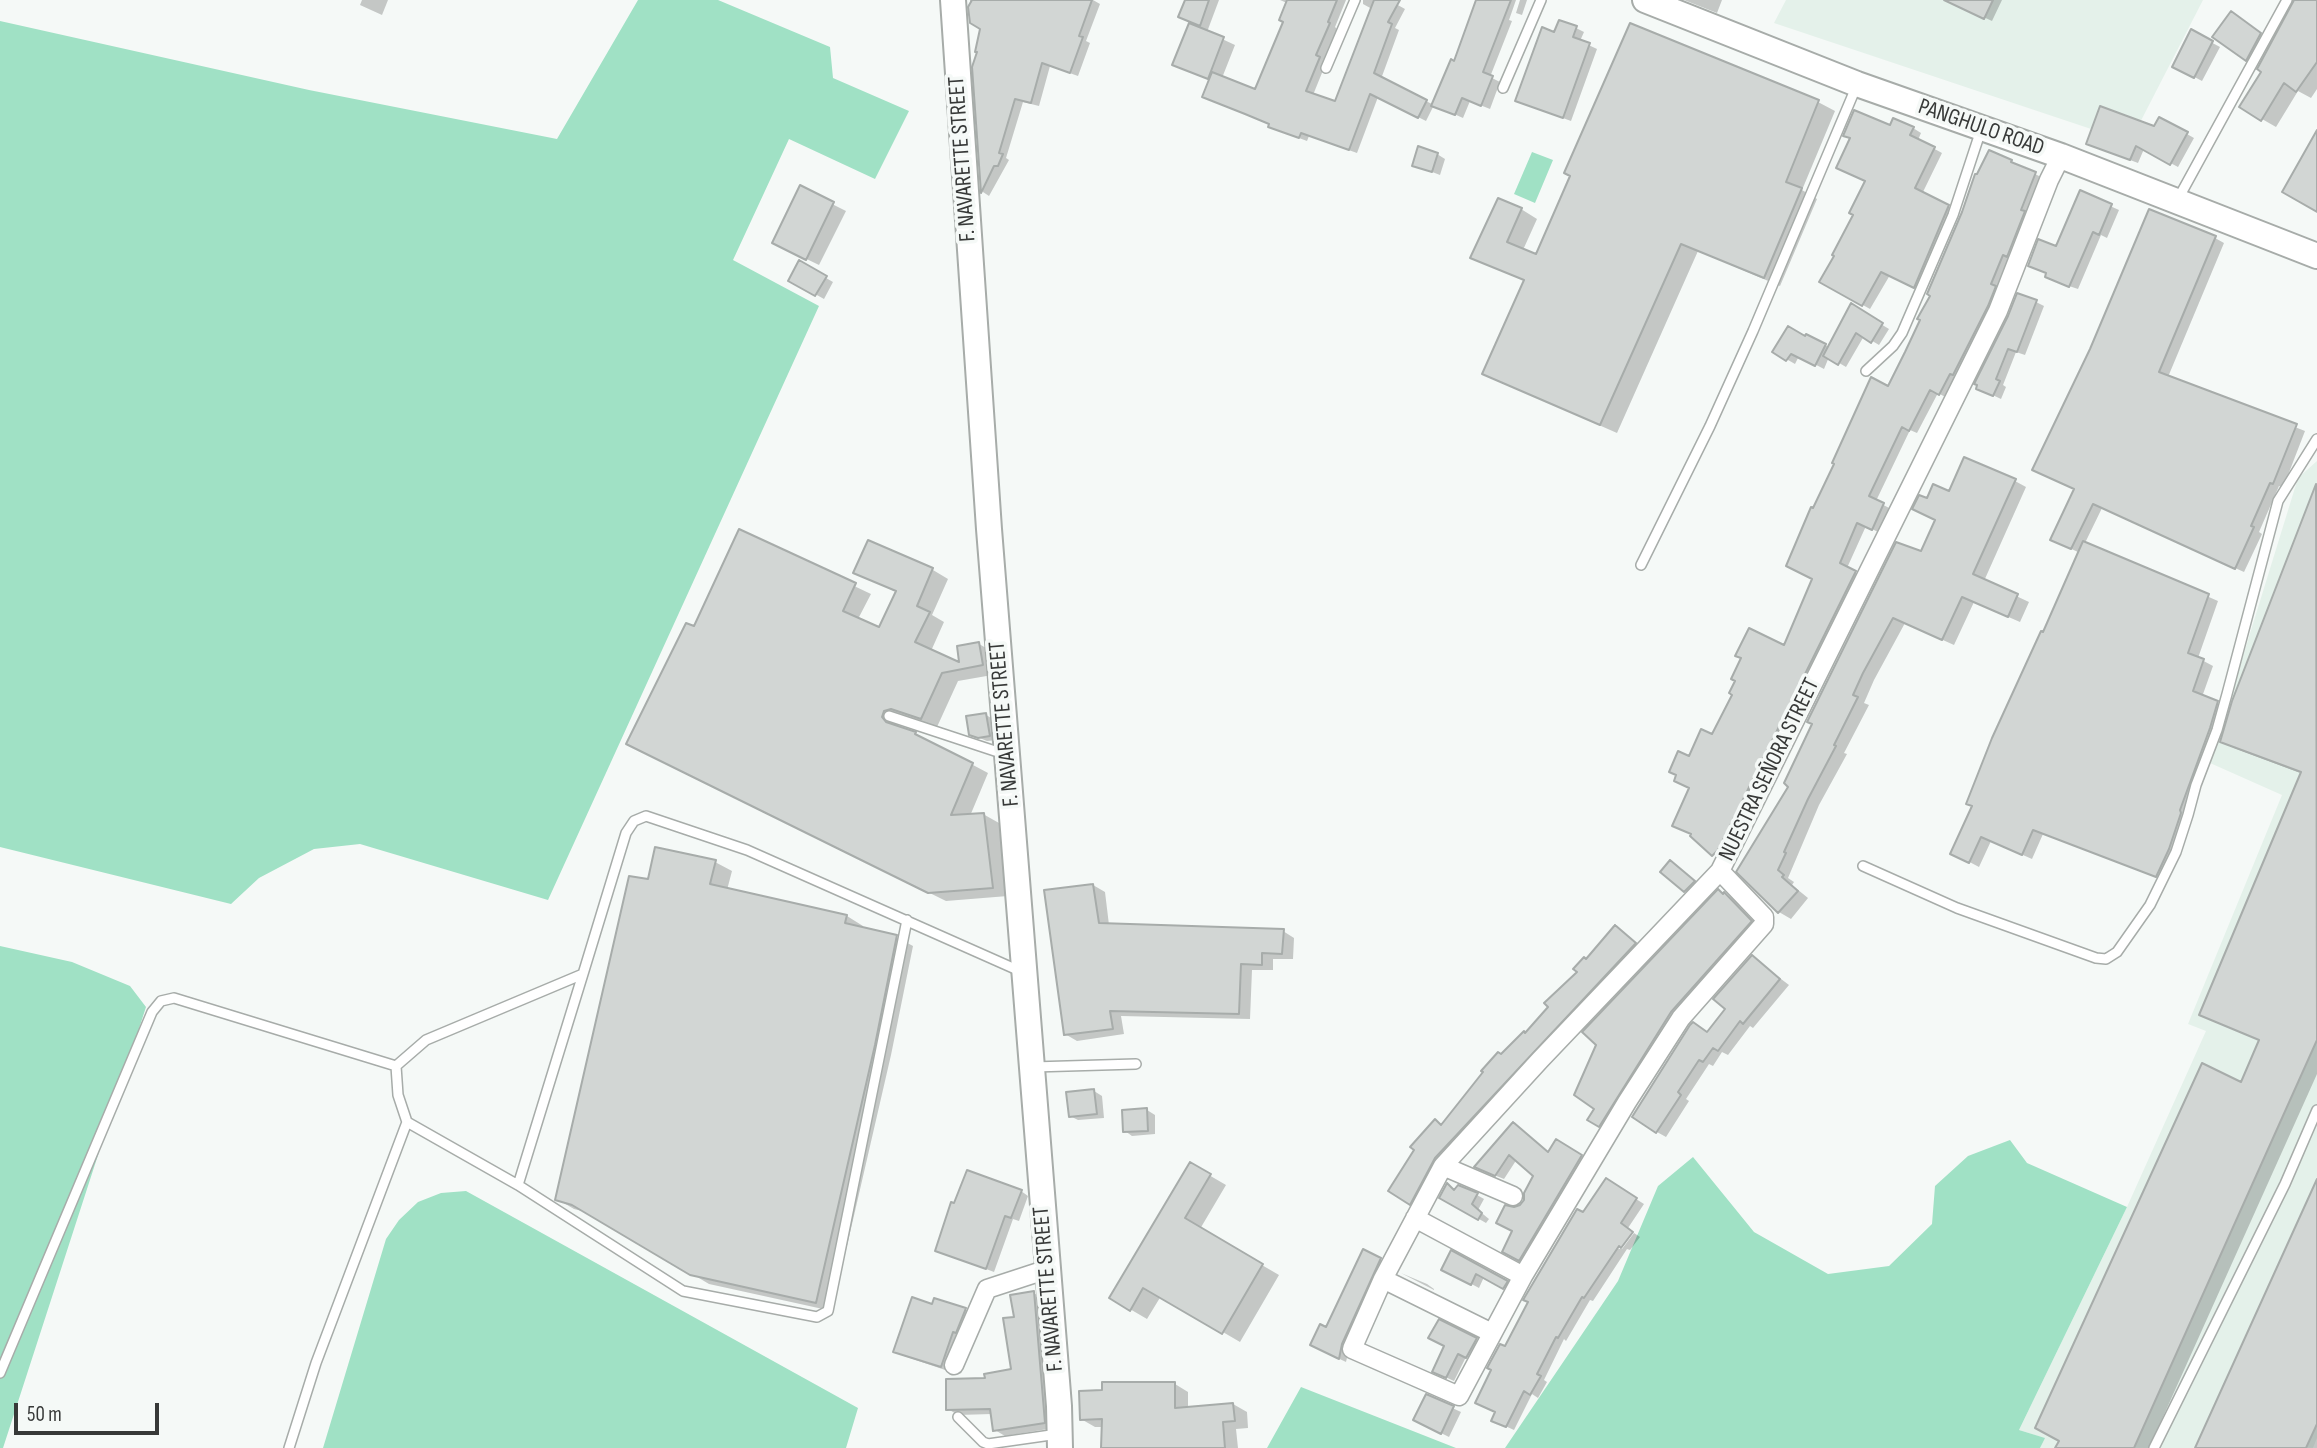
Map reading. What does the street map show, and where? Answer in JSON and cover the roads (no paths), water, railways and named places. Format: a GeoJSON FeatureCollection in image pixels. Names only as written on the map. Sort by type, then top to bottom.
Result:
{"type":"FeatureCollection","features":[{"type":"Feature","properties":{"kind":"main road","name":"F. NAVARETTE STREET"},"geometry":{"type":"LineString","coordinates":[[953,0],[989,529],[1060,1441]]}},
{"type":"Feature","properties":{"kind":"main road","name":"PANGHULO ROAD"},"geometry":{"type":"LineString","coordinates":[[1645,0],[1857,84],[2061,156],[2317,256]]}},
{"type":"Feature","properties":{"kind":"street","name":"NUESTRA SEÑORA STREET"},"geometry":{"type":"LineString","coordinates":[[1492,1333],[1459,1396],[1352,1349],[1383,1279],[1443,1166],[1720,871],[1997,311],[2061,156]]}},
{"type":"Feature","properties":{"kind":"street"},"geometry":{"type":"LineString","coordinates":[[1383,1279],[1492,1333],[1621,1112],[1681,1018],[1764,924],[1764,917],[1720,871]]}},
{"type":"Feature","properties":{"kind":"street"},"geometry":{"type":"LineString","coordinates":[[1443,1166],[1513,1196]]}},
{"type":"Feature","properties":{"kind":"street"},"geometry":{"type":"LineString","coordinates":[[1415,1218],[1523,1276]]}},
{"type":"Feature","properties":{"kind":"street"},"geometry":{"type":"LineString","coordinates":[[954,1365],[987,1289],[1048,1269]]}},
{"type":"Feature","properties":{"kind":"lane"},"geometry":{"type":"LineString","coordinates":[[1326,68],[1355,0]]}},
{"type":"Feature","properties":{"kind":"lane"},"geometry":{"type":"LineString","coordinates":[[1503,88],[1541,0]]}},
{"type":"Feature","properties":{"kind":"lane"},"geometry":{"type":"LineString","coordinates":[[2177,201],[2287,0]]}},
{"type":"Feature","properties":{"kind":"lane"},"geometry":{"type":"LineString","coordinates":[[1641,565],[1748,343],[1857,84]]}},
{"type":"Feature","properties":{"kind":"lane"},"geometry":{"type":"LineString","coordinates":[[1866,371],[1893,346],[1902,333],[1953,215],[1982,128]]}},
{"type":"Feature","properties":{"kind":"lane"},"geometry":{"type":"LineString","coordinates":[[1863,866],[1957,908],[2096,958],[2106,959],[2117,952],[2150,905],[2176,852],[2196,785],[2217,730],[2278,501],[2317,439]]}},
{"type":"Feature","properties":{"kind":"lane"},"geometry":{"type":"LineString","coordinates":[[889,716],[1008,756]]}},
{"type":"Feature","properties":{"kind":"lane"},"geometry":{"type":"LineString","coordinates":[[518,1185],[626,833],[634,821],[646,816],[747,850],[1024,973]]}},
{"type":"Feature","properties":{"kind":"lane"},"geometry":{"type":"LineString","coordinates":[[407,1122],[518,1185],[683,1292],[817,1317],[828,1311],[907,920]]}},
{"type":"Feature","properties":{"kind":"lane"},"geometry":{"type":"LineString","coordinates":[[396,1066],[426,1040],[583,974]]}},
{"type":"Feature","properties":{"kind":"lane"},"geometry":{"type":"LineString","coordinates":[[0,1373],[152,1012],[161,1002],[174,998],[396,1066]]}},
{"type":"Feature","properties":{"kind":"lane"},"geometry":{"type":"LineString","coordinates":[[1031,1067],[1136,1064]]}},
{"type":"Feature","properties":{"kind":"lane"},"geometry":{"type":"LineString","coordinates":[[289,1448],[316,1363],[407,1122],[398,1095],[396,1066]]}},
{"type":"Feature","properties":{"kind":"lane"},"geometry":{"type":"LineString","coordinates":[[2154,1448],[2285,1184],[2317,1110]]}},
{"type":"Feature","properties":{"kind":"lane"},"geometry":{"type":"LineString","coordinates":[[958,1417],[988,1444],[1060,1441]]}}]}
